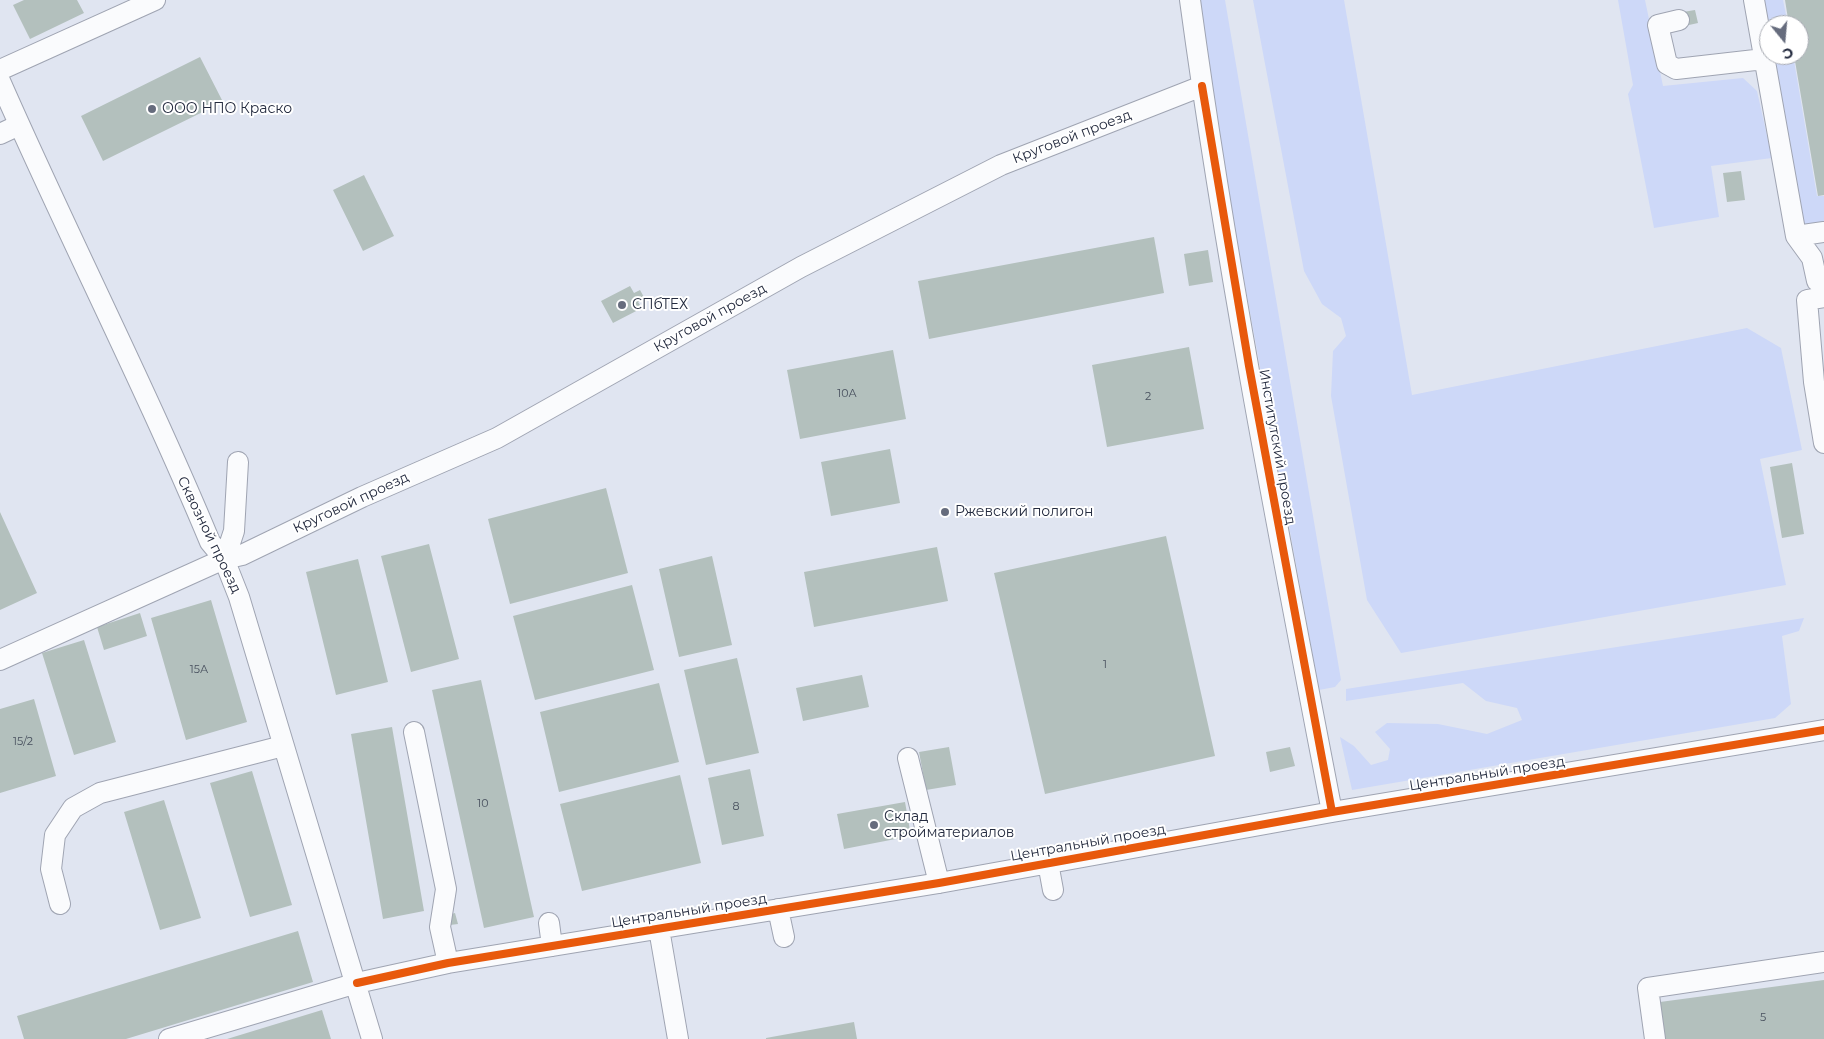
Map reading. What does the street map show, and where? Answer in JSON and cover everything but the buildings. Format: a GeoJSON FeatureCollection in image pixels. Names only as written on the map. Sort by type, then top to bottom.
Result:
{"type":"FeatureCollection","features":[{"type":"Feature","properties":{"kind":"street"},"geometry":{"type":"LineString","coordinates":[[0,70],[155,0]]}},
{"type":"Feature","properties":{"kind":"street","name":"Институтский проезд"},"geometry":{"type":"LineString","coordinates":[[1190,0],[1231,282],[1332,812]]}},
{"type":"Feature","properties":{"kind":"street"},"geometry":{"type":"LineString","coordinates":[[1754,0],[1759,30]]}},
{"type":"Feature","properties":{"kind":"street"},"geometry":{"type":"LineString","coordinates":[[1679,20],[1658,25],[1667,64],[1676,69],[1759,60]]}},
{"type":"Feature","properties":{"kind":"street"},"geometry":{"type":"LineString","coordinates":[[1765,65],[1796,236],[1812,258],[1821,289],[1807,300],[1814,382],[1824,443]]}},
{"type":"Feature","properties":{"kind":"street","name":"Сквозной проезд"},"geometry":{"type":"LineString","coordinates":[[0,81],[210,542],[227,551],[283,746],[357,983],[372,1039]]}},
{"type":"Feature","properties":{"kind":"street","name":"Круговой проезд"},"geometry":{"type":"LineString","coordinates":[[0,660],[227,551],[242,555],[362,497],[497,438],[801,266],[1001,165],[1202,86]]}},
{"type":"Feature","properties":{"kind":"street"},"geometry":{"type":"LineString","coordinates":[[0,134],[19,125]]}},
{"type":"Feature","properties":{"kind":"street"},"geometry":{"type":"LineString","coordinates":[[1796,236],[1824,232]]}},
{"type":"Feature","properties":{"kind":"street"},"geometry":{"type":"LineString","coordinates":[[227,551],[234,532],[238,462]]}},
{"type":"Feature","properties":{"kind":"street","name":"Центральный проезд"},"geometry":{"type":"LineString","coordinates":[[169,1039],[357,983],[448,963],[939,883],[1332,812],[1824,730]]}},
{"type":"Feature","properties":{"kind":"street"},"geometry":{"type":"LineString","coordinates":[[414,732],[446,889],[440,927],[448,963]]}},
{"type":"Feature","properties":{"kind":"street"},"geometry":{"type":"LineString","coordinates":[[60,904],[51,868],[55,835],[73,808],[100,793],[283,746]]}},
{"type":"Feature","properties":{"kind":"street"},"geometry":{"type":"LineString","coordinates":[[908,758],[939,883]]}},
{"type":"Feature","properties":{"kind":"street"},"geometry":{"type":"LineString","coordinates":[[1048,863],[1053,890]]}},
{"type":"Feature","properties":{"kind":"street"},"geometry":{"type":"LineString","coordinates":[[778,910],[784,936]]}},
{"type":"Feature","properties":{"kind":"street"},"geometry":{"type":"LineString","coordinates":[[549,923],[552,946]]}},
{"type":"Feature","properties":{"kind":"street"},"geometry":{"type":"LineString","coordinates":[[659,929],[678,1039]]}},
{"type":"Feature","properties":{"kind":"street"},"geometry":{"type":"LineString","coordinates":[[1655,1039],[1648,988],[1824,962]]}},
{"type":"Feature","properties":{"kind":"shaded area"},"geometry":{"type":"Polygon","coordinates":[[[1197,0],[1225,0],[1341,680],[1335,687],[1319,690],[1208,82],[1197,0]]]}},
{"type":"Feature","properties":{"kind":"shaded area"},"geometry":{"type":"Polygon","coordinates":[[[1253,0],[1344,0],[1412,395],[1747,328],[1781,348],[1802,450],[1760,459],[1786,585],[1401,653],[1367,600],[1331,396],[1333,351],[1346,336],[1341,318],[1322,304],[1304,271],[1253,0]]]}},
{"type":"Feature","properties":{"kind":"shaded area"},"geometry":{"type":"Polygon","coordinates":[[[1618,0],[1645,0],[1663,86],[1743,78],[1757,91],[1772,158],[1711,166],[1719,217],[1654,228],[1628,94],[1633,85],[1618,0]]]}},
{"type":"Feature","properties":{"kind":"shaded area"},"geometry":{"type":"Polygon","coordinates":[[[1754,0],[1783,0],[1786,15],[1759,15],[1759,25],[1754,0]]]}},
{"type":"Feature","properties":{"kind":"shaded area"},"geometry":{"type":"Polygon","coordinates":[[[1767,65],[1795,65],[1817,196],[1824,196],[1824,229],[1800,233],[1767,65]]]}},
{"type":"Feature","properties":{"kind":"shaded area"},"geometry":{"type":"Polygon","coordinates":[[[1804,618],[1799,631],[1782,636],[1791,704],[1775,718],[1352,790],[1340,737],[1354,746],[1371,765],[1388,760],[1390,749],[1375,732],[1387,723],[1438,724],[1487,734],[1522,720],[1517,708],[1486,701],[1463,683],[1346,701],[1346,689],[1804,618]]]}},
{"type":"Feature","properties":{"kind":"cycle path"},"geometry":{"type":"LineString","coordinates":[[1202,86],[1249,366],[1332,812]]}},
{"type":"Feature","properties":{"kind":"cycle path"},"geometry":{"type":"LineString","coordinates":[[357,983],[448,963],[939,883],[1332,812],[1824,730]]}},
{"type":"Feature","properties":{"kind":"place","name":"ООО НПО Краско"},"geometry":{"type":"Point","coordinates":[152,109]}},
{"type":"Feature","properties":{"kind":"place","name":"СПбТЕХ"},"geometry":{"type":"Point","coordinates":[622,305]}},
{"type":"Feature","properties":{"kind":"place","name":"Ржевский полигон"},"geometry":{"type":"Point","coordinates":[945,512]}},
{"type":"Feature","properties":{"kind":"place","name":"Склад стройматериалов"},"geometry":{"type":"Point","coordinates":[874,825]}}]}
